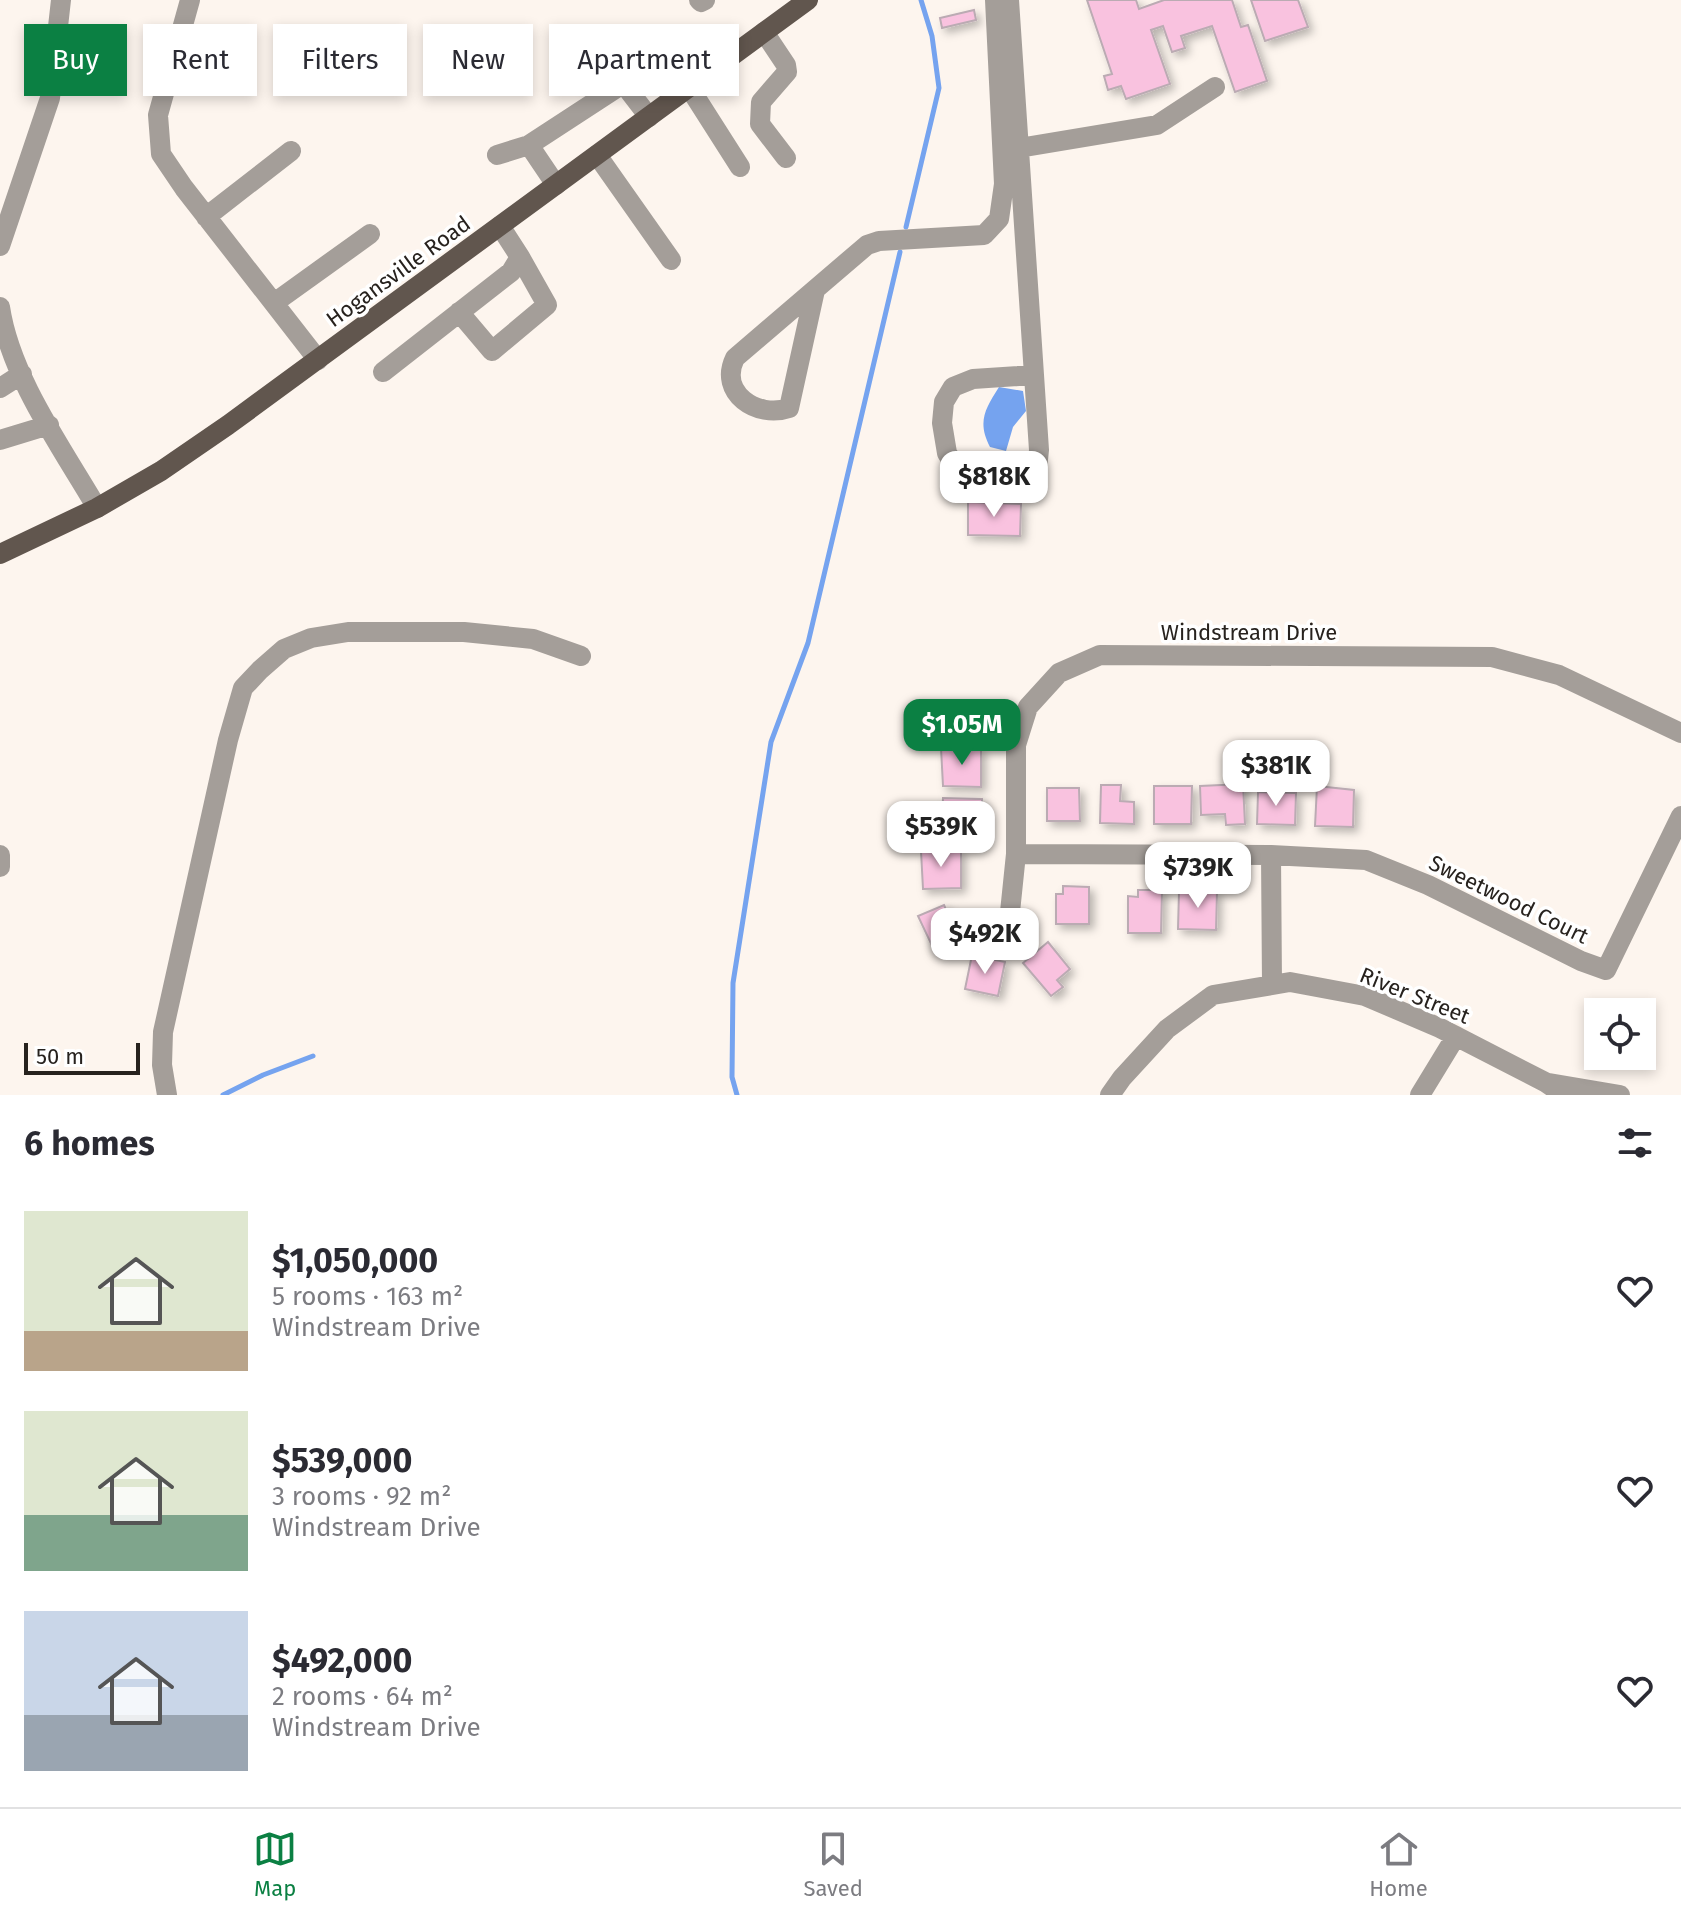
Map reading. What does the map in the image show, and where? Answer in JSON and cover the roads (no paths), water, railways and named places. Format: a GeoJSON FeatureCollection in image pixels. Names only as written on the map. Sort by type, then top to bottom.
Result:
{"type":"FeatureCollection","features":[{"type":"Feature","properties":{"kind":"main road","name":"Hogansville Road"},"geometry":{"type":"LineString","coordinates":[[739,50],[808,0]]}},
{"type":"Feature","properties":{"kind":"main road","name":"Hogansville Road"},"geometry":{"type":"LineString","coordinates":[[0,554],[97,508],[172,463],[318,360],[677,96]]}},
{"type":"Feature","properties":{"kind":"street"},"geometry":{"type":"LineString","coordinates":[[0,246],[50,98],[61,0]]}},
{"type":"Feature","properties":{"kind":"street"},"geometry":{"type":"LineString","coordinates":[[190,0],[158,115],[161,154],[318,360]]}},
{"type":"Feature","properties":{"kind":"street"},"geometry":{"type":"LineString","coordinates":[[815,290],[789,408],[776,412],[751,405],[733,389],[728,371],[735,358],[867,245],[879,241],[984,235],[999,219],[1004,184],[995,0]]}},
{"type":"Feature","properties":{"kind":"street"},"geometry":{"type":"LineString","coordinates":[[1009,0],[1039,450],[1036,478],[1022,489],[996,488],[956,468],[947,453],[942,423],[944,402],[953,387],[973,379],[1033,375]]}},
{"type":"Feature","properties":{"kind":"street"},"geometry":{"type":"LineString","coordinates":[[764,32],[786,65],[787,72],[761,102],[760,124],[786,158]]}},
{"type":"Feature","properties":{"kind":"street"},"geometry":{"type":"LineString","coordinates":[[497,155],[529,145],[621,85],[626,87],[649,117]]}},
{"type":"Feature","properties":{"kind":"street"},"geometry":{"type":"LineString","coordinates":[[1019,148],[1157,125],[1215,87]]}},
{"type":"Feature","properties":{"kind":"street"},"geometry":{"type":"LineString","coordinates":[[695,96],[740,167]]}},
{"type":"Feature","properties":{"kind":"street"},"geometry":{"type":"LineString","coordinates":[[529,145],[556,185]]}},
{"type":"Feature","properties":{"kind":"street"},"geometry":{"type":"LineString","coordinates":[[206,217],[291,151]]}},
{"type":"Feature","properties":{"kind":"street"},"geometry":{"type":"LineString","coordinates":[[597,155],[671,260]]}},
{"type":"Feature","properties":{"kind":"street"},"geometry":{"type":"LineString","coordinates":[[459,312],[492,351],[547,305],[500,226]]}},
{"type":"Feature","properties":{"kind":"street"},"geometry":{"type":"LineString","coordinates":[[274,303],[370,234]]}},
{"type":"Feature","properties":{"kind":"street"},"geometry":{"type":"LineString","coordinates":[[383,372],[511,272],[520,257]]}},
{"type":"Feature","properties":{"kind":"street"},"geometry":{"type":"LineString","coordinates":[[0,307],[3,327],[22,374],[97,508]]}},
{"type":"Feature","properties":{"kind":"street"},"geometry":{"type":"LineString","coordinates":[[0,388],[22,374]]}},
{"type":"Feature","properties":{"kind":"street"},"geometry":{"type":"LineString","coordinates":[[0,440],[49,425]]}},
{"type":"Feature","properties":{"kind":"street"},"geometry":{"type":"LineString","coordinates":[[167,1095],[162,1065],[166,1019],[228,740],[243,688],[284,649],[311,638],[348,632],[464,632],[533,639],[581,656]]}},
{"type":"Feature","properties":{"kind":"street","name":"Windstream Drive"},"geometry":{"type":"LineString","coordinates":[[1010,912],[1016,854],[1016,745],[1028,707],[1059,673],[1100,655],[1492,657],[1559,675],[1681,733]]}},
{"type":"Feature","properties":{"kind":"street","name":"Sweetwood Court"},"geometry":{"type":"LineString","coordinates":[[1016,854],[1271,855],[1366,860],[1428,885],[1581,961],[1606,970],[1681,816]]}},
{"type":"Feature","properties":{"kind":"street"},"geometry":{"type":"LineString","coordinates":[[0,855],[0,867]]}},
{"type":"Feature","properties":{"kind":"street"},"geometry":{"type":"LineString","coordinates":[[1271,855],[1272,985]]}},
{"type":"Feature","properties":{"kind":"street","name":"River Street"},"geometry":{"type":"LineString","coordinates":[[1110,1095],[1167,1029],[1213,995],[1290,982],[1365,996],[1456,1036],[1564,1095]]}},
{"type":"Feature","properties":{"kind":"street"},"geometry":{"type":"LineString","coordinates":[[1420,1095],[1456,1036]]}},
{"type":"Feature","properties":{"kind":"street","name":"River Street"},"geometry":{"type":"LineString","coordinates":[[1545,1082],[1620,1095]]}},
{"type":"Feature","properties":{"kind":"water"},"geometry":{"type":"Polygon","coordinates":[[[999,387],[1023,391],[1026,411],[1013,427],[1006,451],[990,447],[983,423],[999,387]]]}},
{"type":"Feature","properties":{"kind":"waterway"},"geometry":{"type":"LineString","coordinates":[[906,227],[939,88],[932,36],[921,0]]}},
{"type":"Feature","properties":{"kind":"waterway"},"geometry":{"type":"LineString","coordinates":[[737,1095],[732,1077],[733,983],[771,742],[808,643],[900,252]]}},
{"type":"Feature","properties":{"kind":"waterway"},"geometry":{"type":"LineString","coordinates":[[223,1095],[263,1075],[313,1056]]}}]}
